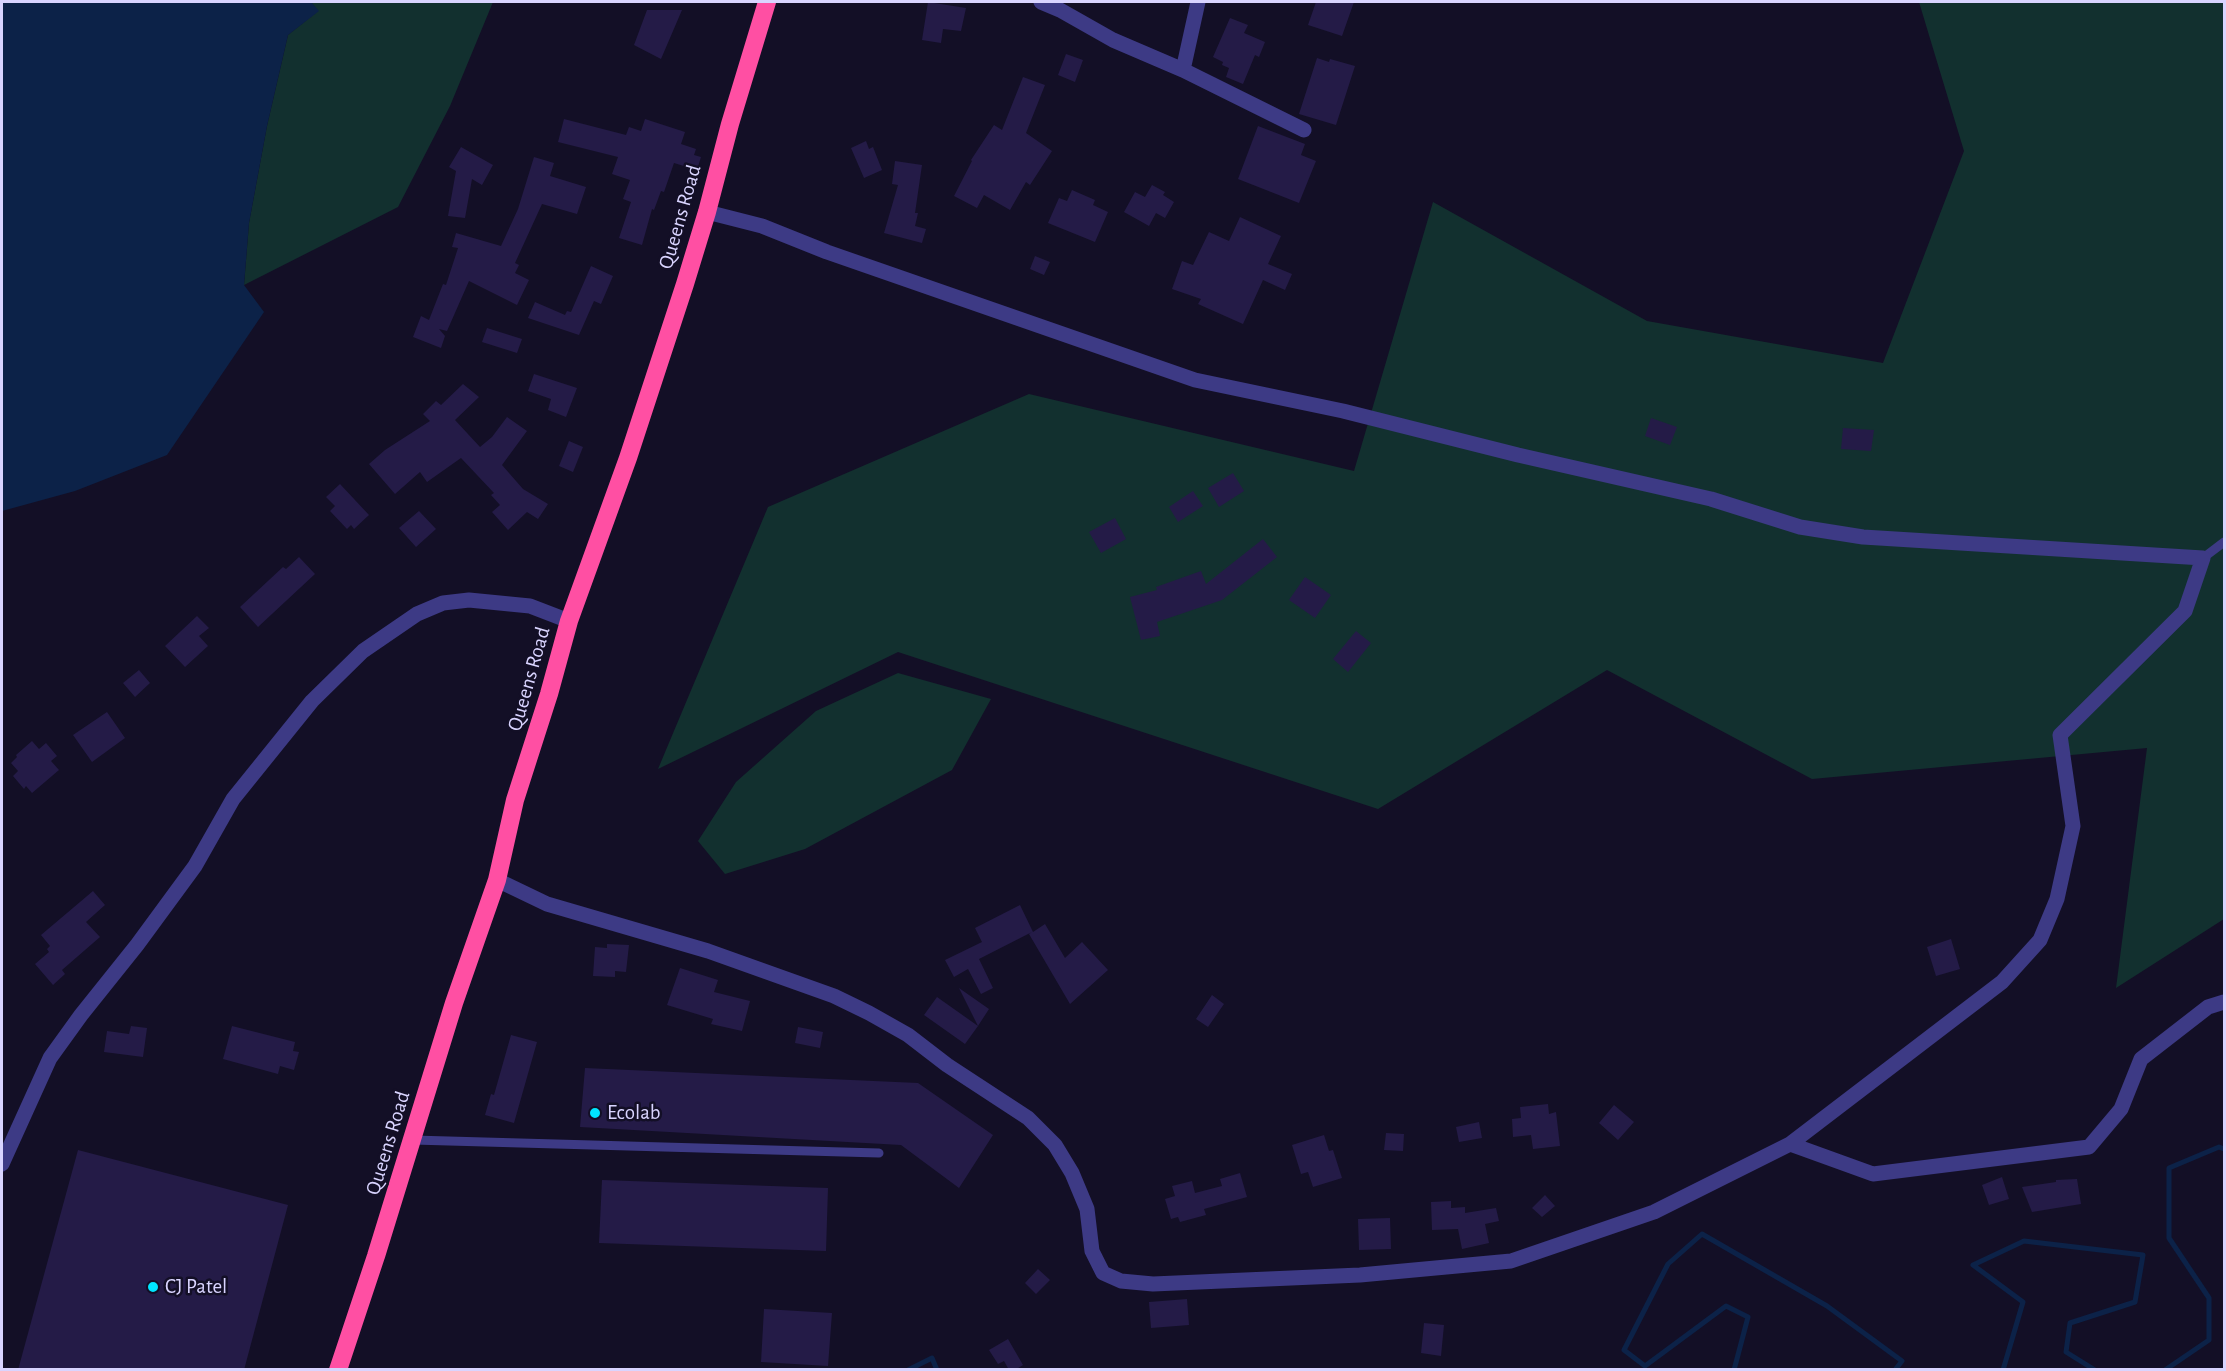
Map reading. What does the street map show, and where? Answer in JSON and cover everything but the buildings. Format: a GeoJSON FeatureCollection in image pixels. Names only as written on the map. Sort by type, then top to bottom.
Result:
{"type":"FeatureCollection","features":[{"type":"Feature","properties":{"kind":"highway","name":"Queens Road"},"geometry":{"type":"LineString","coordinates":[[338,1370],[413,1140],[454,1003],[497,880],[515,800],[549,694],[569,621],[628,458],[707,212],[730,123],[767,2]]}},
{"type":"Feature","properties":{"kind":"street"},"geometry":{"type":"LineString","coordinates":[[1041,2],[1113,40],[1183,70],[1304,130]]}},
{"type":"Feature","properties":{"kind":"street"},"geometry":{"type":"LineString","coordinates":[[1183,70],[1198,2]]}},
{"type":"Feature","properties":{"kind":"street"},"geometry":{"type":"LineString","coordinates":[[497,880],[547,904],[708,951],[834,996],[908,1035],[946,1065],[1028,1118],[1055,1145],[1072,1173],[1087,1209],[1092,1251],[1103,1273],[1122,1281],[1153,1284],[1349,1276],[1510,1261],[1654,1212],[1790,1144],[2002,982],[2040,940],[2057,899],[2073,826],[2060,735],[2185,611],[2203,558],[1863,537],[1800,527],[1711,499],[1529,458],[1343,411],[1195,380],[827,252],[762,226],[707,212]]}},
{"type":"Feature","properties":{"kind":"street"},"geometry":{"type":"LineString","coordinates":[[2,1164],[50,1058],[195,866],[233,799],[312,701],[363,651],[417,614],[443,603],[469,600],[530,606],[569,621]]}},
{"type":"Feature","properties":{"kind":"street"},"geometry":{"type":"LineString","coordinates":[[1790,1144],[1873,1174],[2090,1147],[2121,1109],[2141,1059],[2208,1007],[2224,1002]]}},
{"type":"Feature","properties":{"kind":"lane"},"geometry":{"type":"LineString","coordinates":[[2203,558],[2224,542]]}},
{"type":"Feature","properties":{"kind":"lane"},"geometry":{"type":"LineString","coordinates":[[413,1140],[879,1153]]}},
{"type":"Feature","properties":{"kind":"green space"},"geometry":{"type":"Polygon","coordinates":[[[311,2],[493,2],[450,106],[398,207],[244,285],[249,223],[267,126],[288,35],[318,11],[311,2]]]}},
{"type":"Feature","properties":{"kind":"green space"},"geometry":{"type":"Polygon","coordinates":[[[1919,2],[2224,2],[2224,919],[2116,988],[2147,748],[1812,779],[1607,670],[1378,809],[898,652],[658,769],[768,507],[1029,394],[1354,471],[1433,202],[1647,321],[1883,363],[1964,151],[1919,2]]]}},
{"type":"Feature","properties":{"kind":"green space"},"geometry":{"type":"Polygon","coordinates":[[[898,673],[991,699],[952,770],[805,849],[725,874],[698,841],[736,782],[816,711],[898,673]]]}},
{"type":"Feature","properties":{"kind":"water"},"geometry":{"type":"Polygon","coordinates":[[[2,2],[311,2],[319,11],[288,35],[267,126],[249,223],[244,285],[264,312],[167,455],[75,491],[2,511],[2,2]]]}},
{"type":"Feature","properties":{"kind":"waterway"},"geometry":{"type":"LineString","coordinates":[[2165,1370],[2209,1340],[2209,1298],[2169,1238],[2169,1168],[2219,1147],[2224,1149]]}},
{"type":"Feature","properties":{"kind":"waterway"},"geometry":{"type":"LineString","coordinates":[[1734,1370],[1748,1317],[1726,1306],[1645,1366],[1624,1350],[1668,1264],[1702,1234],[1827,1306],[1902,1361],[1895,1370]]}},
{"type":"Feature","properties":{"kind":"waterway"},"geometry":{"type":"LineString","coordinates":[[2003,1370],[2023,1302],[1973,1265],[2024,1241],[2143,1255],[2135,1302],[2070,1323],[2066,1352],[2095,1370]]}},
{"type":"Feature","properties":{"kind":"waterway"},"geometry":{"type":"LineString","coordinates":[[908,1370],[932,1358],[937,1370]]}},
{"type":"Feature","properties":{"kind":"place","name":"Ecolab"},"geometry":{"type":"Point","coordinates":[595,1113]}},
{"type":"Feature","properties":{"kind":"place","name":"CJ Patel"},"geometry":{"type":"Point","coordinates":[153,1287]}}]}
